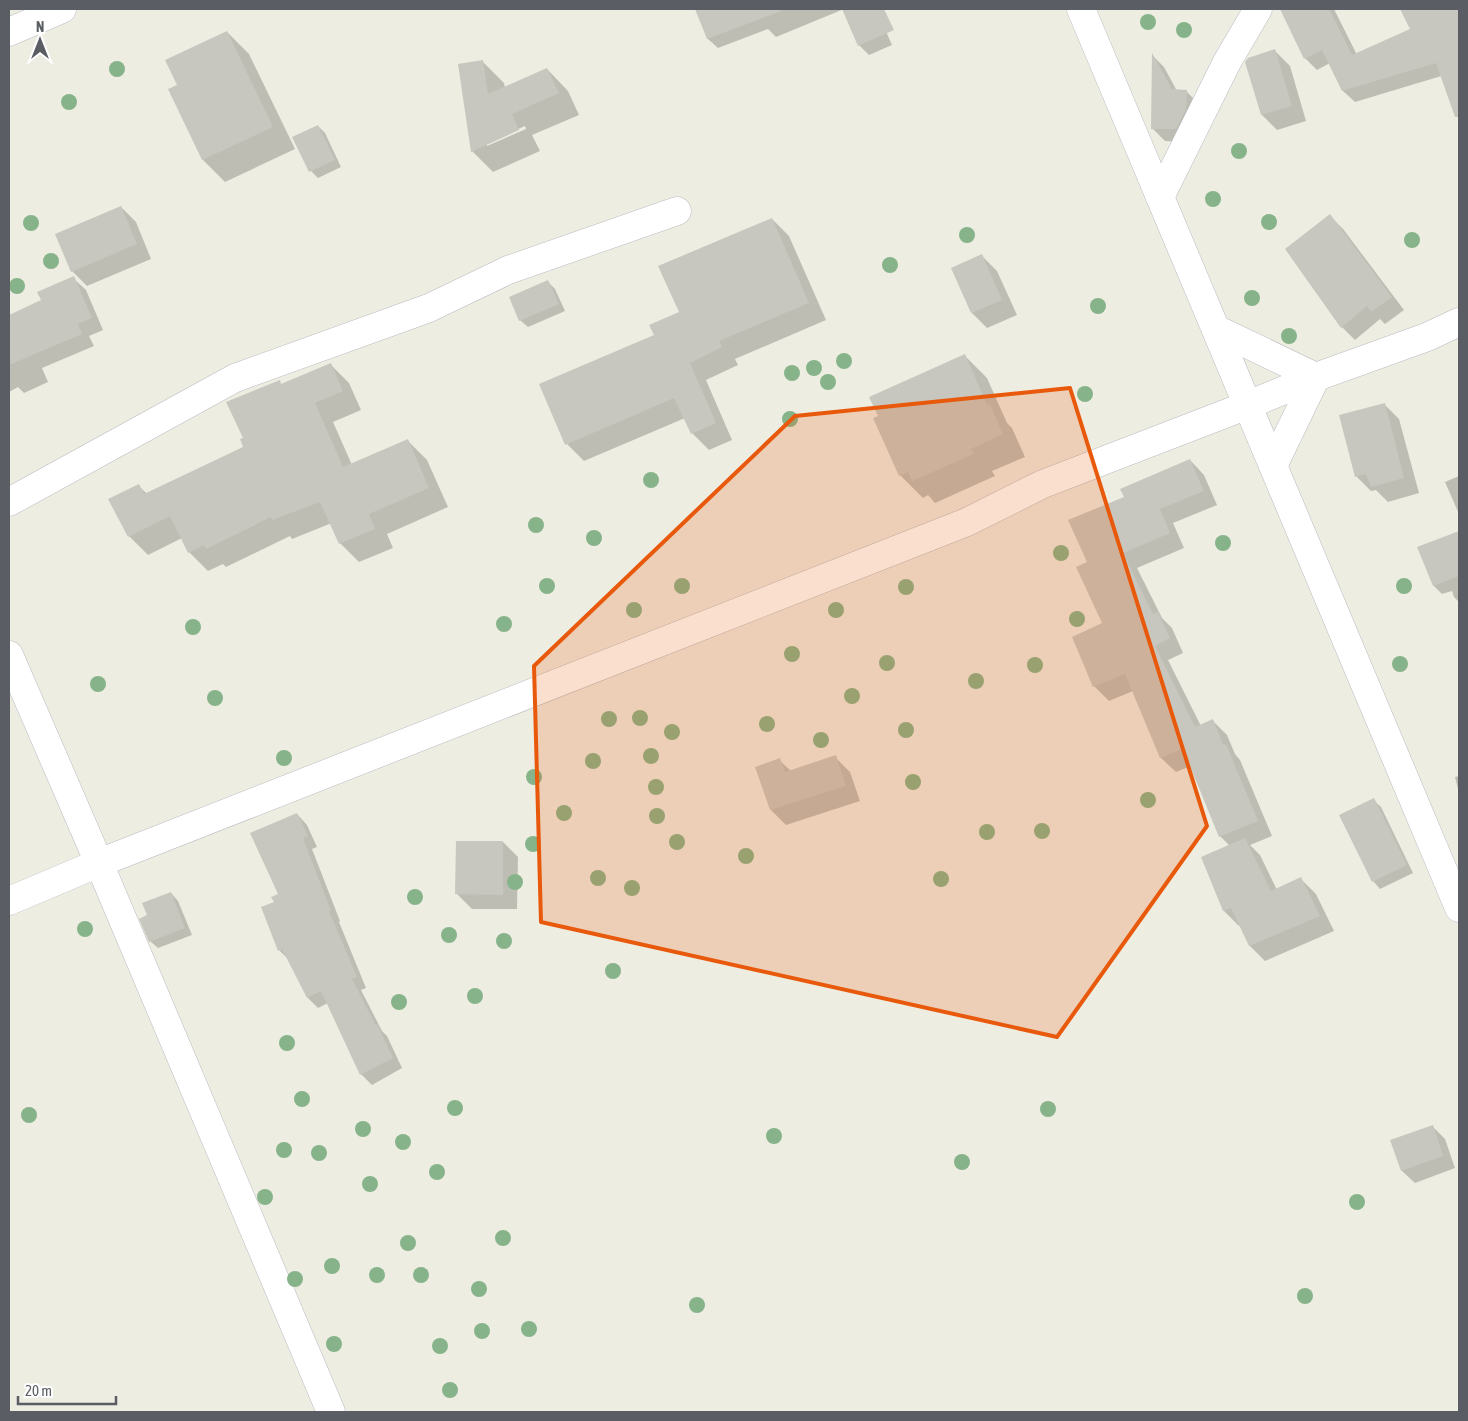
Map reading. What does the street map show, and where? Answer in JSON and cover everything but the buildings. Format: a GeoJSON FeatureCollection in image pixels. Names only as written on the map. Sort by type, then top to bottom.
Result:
{"type":"FeatureCollection","features":[{"type":"Feature","properties":{"kind":"street"},"geometry":{"type":"LineString","coordinates":[[9,32],[62,9]]}},
{"type":"Feature","properties":{"kind":"street"},"geometry":{"type":"LineString","coordinates":[[1081,9],[1459,908]]}},
{"type":"Feature","properties":{"kind":"street"},"geometry":{"type":"LineString","coordinates":[[1160,197],[1227,62],[1258,9]]}},
{"type":"Feature","properties":{"kind":"street"},"geometry":{"type":"LineString","coordinates":[[9,502],[235,378],[429,308],[508,270],[677,211]]}},
{"type":"Feature","properties":{"kind":"street"},"geometry":{"type":"LineString","coordinates":[[9,901],[99,863],[958,526],[1042,484],[1316,377],[1427,337],[1459,322]]}},
{"type":"Feature","properties":{"kind":"street"},"geometry":{"type":"LineString","coordinates":[[1216,329],[1316,377]]}},
{"type":"Feature","properties":{"kind":"street"},"geometry":{"type":"LineString","coordinates":[[1273,466],[1316,377]]}},
{"type":"Feature","properties":{"kind":"street"},"geometry":{"type":"LineString","coordinates":[[9,655],[331,1412]]}},
{"type":"Feature","properties":{"kind":"highlighted area"},"geometry":{"type":"Polygon","coordinates":[[[1070,388],[1207,826],[1057,1037],[541,922],[534,666],[795,416],[1070,388]]]}}]}
